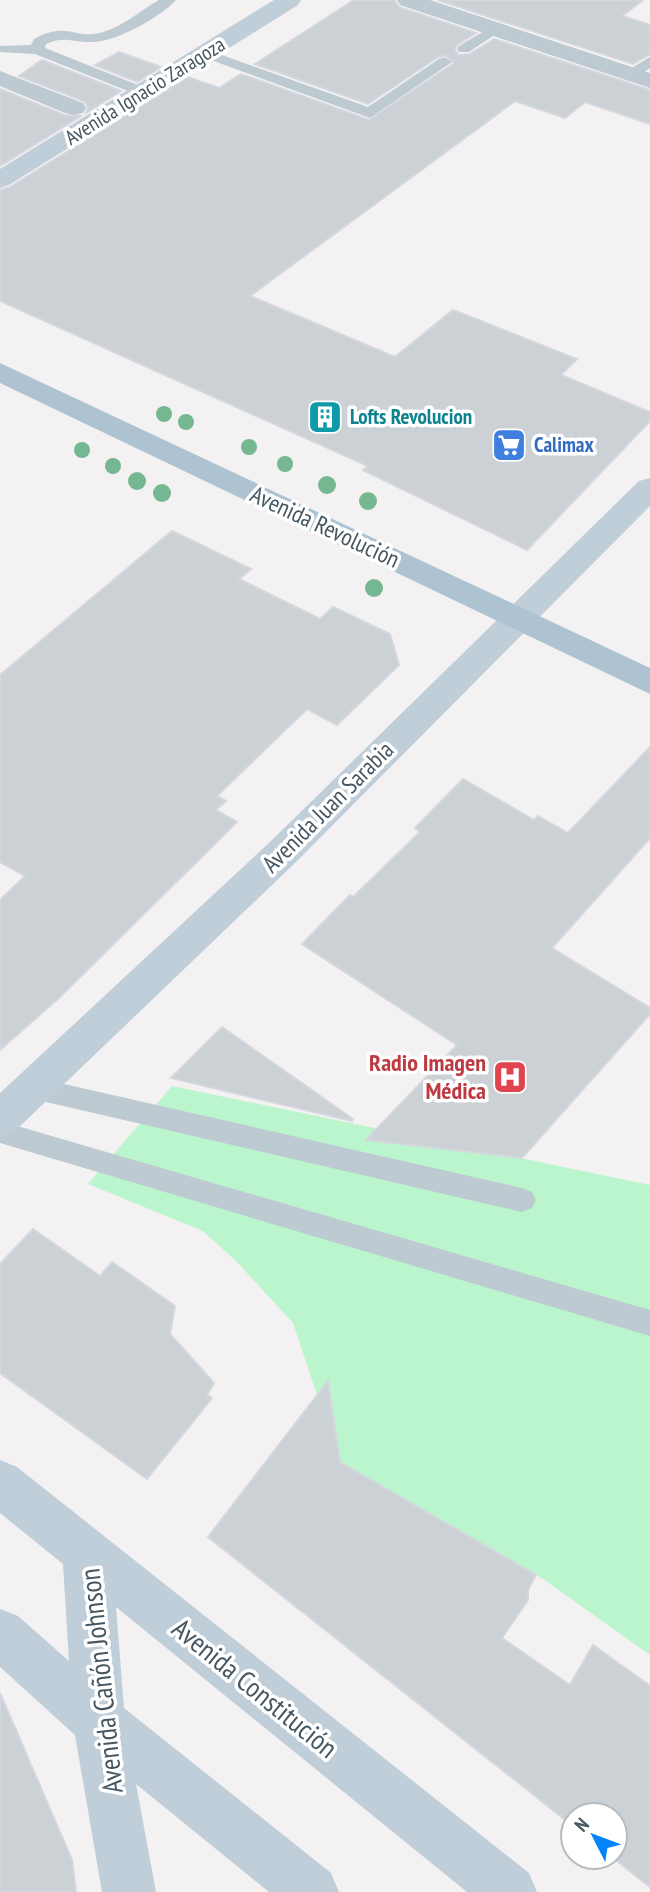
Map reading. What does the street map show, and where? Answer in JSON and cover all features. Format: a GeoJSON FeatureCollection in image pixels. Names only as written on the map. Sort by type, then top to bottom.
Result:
{"type":"FeatureCollection","features":[{"type":"Feature","properties":{"kind":"main road","name":"Avenida Ignacio Zaragoza"},"geometry":{"type":"LineString","coordinates":[[0,180],[290,0]]}},
{"type":"Feature","properties":{"kind":"main road","name":"Avenida Revolución"},"geometry":{"type":"LineString","coordinates":[[0,372],[650,682]]}},
{"type":"Feature","properties":{"kind":"main road","name":"Avenida Juan Sarabia"},"geometry":{"type":"LineString","coordinates":[[0,1119],[284,852],[650,488]]}},
{"type":"Feature","properties":{"kind":"main road","name":"Avenida Constitución"},"geometry":{"type":"LineString","coordinates":[[0,1483],[510,1892]]}},
{"type":"Feature","properties":{"kind":"main road","name":"Avenida Cañón Johnson"},"geometry":{"type":"LineString","coordinates":[[87,1552],[99,1721],[129,1892]]}},
{"type":"Feature","properties":{"kind":"main road"},"geometry":{"type":"LineString","coordinates":[[0,1634],[99,1721],[312,1892]]}},
{"type":"Feature","properties":{"kind":"street"},"geometry":{"type":"LineString","coordinates":[[408,0],[640,78]]}},
{"type":"Feature","properties":{"kind":"street"},"geometry":{"type":"LineString","coordinates":[[0,78],[74,108]]}},
{"type":"Feature","properties":{"kind":"lane"},"geometry":{"type":"LineString","coordinates":[[37,50],[39,42],[61,32],[89,38],[111,34],[169,0]]}},
{"type":"Feature","properties":{"kind":"lane"},"geometry":{"type":"LineString","coordinates":[[464,49],[495,29]]}},
{"type":"Feature","properties":{"kind":"lane"},"geometry":{"type":"LineString","coordinates":[[2,48],[37,50],[134,98]]}},
{"type":"Feature","properties":{"kind":"lane"},"geometry":{"type":"LineString","coordinates":[[2,48],[134,98]]}},
{"type":"Feature","properties":{"kind":"lane"},"geometry":{"type":"LineString","coordinates":[[205,53],[370,113],[444,62]]}},
{"type":"Feature","properties":{"kind":"lane"},"geometry":{"type":"LineString","coordinates":[[640,78],[650,61]]}},
{"type":"Feature","properties":{"kind":"lane"},"geometry":{"type":"LineString","coordinates":[[33,1088],[522,1200]]}},
{"type":"Feature","properties":{"kind":"lane"},"geometry":{"type":"LineString","coordinates":[[0,1132],[650,1324]]}},
{"type":"Feature","properties":{"kind":"green space"},"geometry":{"type":"Polygon","coordinates":[[[172,1086],[650,1185],[650,1655],[543,1579],[341,1467],[293,1323],[236,1261],[203,1231],[88,1184],[172,1086]]]}},
{"type":"Feature","properties":{"kind":"building"},"geometry":{"type":"Polygon","coordinates":[[[354,0],[394,0],[399,7],[476,33],[457,45],[455,50],[459,55],[470,54],[494,39],[650,90],[650,124],[585,102],[565,118],[515,101],[250,296],[395,357],[453,310],[577,359],[561,375],[650,412],[650,421],[527,550],[363,470],[368,466],[0,301],[0,190],[10,187],[188,77],[219,88],[241,74],[369,120],[454,63],[445,55],[438,57],[368,104],[255,64],[354,0]]]}},
{"type":"Feature","properties":{"kind":"building"},"geometry":{"type":"Polygon","coordinates":[[[438,0],[643,0],[622,16],[650,25],[650,54],[633,64],[438,0]]]}},
{"type":"Feature","properties":{"kind":"building"},"geometry":{"type":"Polygon","coordinates":[[[119,52],[161,67],[137,82],[95,65],[119,52]]]}},
{"type":"Feature","properties":{"kind":"building"},"geometry":{"type":"Polygon","coordinates":[[[42,60],[121,91],[86,113],[88,107],[84,101],[19,76],[42,60]]]}},
{"type":"Feature","properties":{"kind":"building"},"geometry":{"type":"Polygon","coordinates":[[[0,89],[64,115],[81,116],[0,166],[0,89]]]}},
{"type":"Feature","properties":{"kind":"building"},"geometry":{"type":"Polygon","coordinates":[[[172,531],[251,569],[239,579],[320,619],[333,607],[390,634],[399,665],[337,725],[307,709],[217,796],[226,801],[216,810],[237,822],[59,998],[0,1050],[0,900],[25,876],[0,862],[0,675],[172,531]]]}},
{"type":"Feature","properties":{"kind":"building"},"geometry":{"type":"Polygon","coordinates":[[[650,747],[650,838],[552,948],[650,1008],[650,1014],[522,1158],[366,1140],[457,1045],[302,944],[350,895],[353,897],[420,832],[415,828],[463,779],[534,820],[538,816],[568,833],[650,747]]]}},
{"type":"Feature","properties":{"kind":"building"},"geometry":{"type":"Polygon","coordinates":[[[222,1027],[353,1119],[352,1121],[171,1078],[222,1027]]]}},
{"type":"Feature","properties":{"kind":"building"},"geometry":{"type":"Polygon","coordinates":[[[33,1229],[100,1276],[112,1262],[175,1306],[170,1334],[214,1383],[207,1395],[212,1398],[147,1479],[0,1373],[0,1264],[33,1229]]]}},
{"type":"Feature","properties":{"kind":"building"},"geometry":{"type":"Polygon","coordinates":[[[328,1381],[340,1462],[536,1575],[528,1590],[528,1600],[502,1638],[570,1685],[593,1645],[650,1686],[650,1887],[629,1870],[629,1801],[559,1801],[559,1815],[208,1537],[328,1381]]]}},
{"type":"Feature","properties":{"kind":"building"},"geometry":{"type":"Polygon","coordinates":[[[0,1693],[72,1860],[76,1892],[0,1892],[0,1693]]]}},
{"type":"Feature","properties":{"kind":"place","name":"Lofts Revolucion"},"geometry":{"type":"Point","coordinates":[325,417]}},
{"type":"Feature","properties":{"kind":"place","name":"Calimax"},"geometry":{"type":"Point","coordinates":[509,445]}},
{"type":"Feature","properties":{"kind":"place","name":"Radio Imagen Médica"},"geometry":{"type":"Point","coordinates":[510,1077]}}]}
